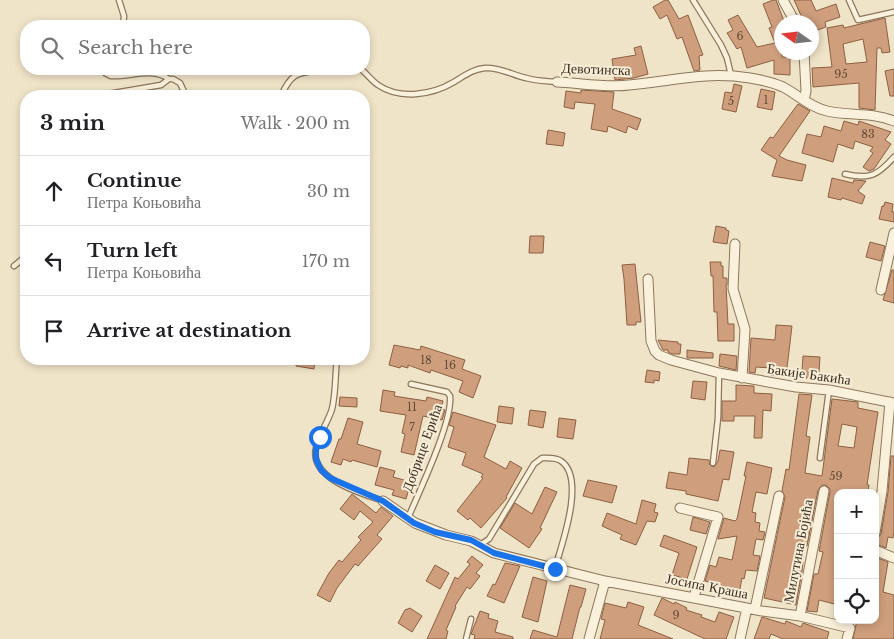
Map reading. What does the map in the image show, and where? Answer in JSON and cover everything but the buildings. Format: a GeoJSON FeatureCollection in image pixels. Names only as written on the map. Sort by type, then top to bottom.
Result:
{"type":"FeatureCollection","features":[{"type":"Feature","properties":{"kind":"street"},"geometry":{"type":"LineString","coordinates":[[783,0],[791,15]]}},
{"type":"Feature","properties":{"kind":"street"},"geometry":{"type":"LineString","coordinates":[[804,60],[806,92],[804,100]]}},
{"type":"Feature","properties":{"kind":"street","name":"Девотинска"},"geometry":{"type":"LineString","coordinates":[[557,82],[628,86],[691,76],[731,75],[770,82],[783,87],[817,108],[876,116],[894,121]]}},
{"type":"Feature","properties":{"kind":"street"},"geometry":{"type":"LineString","coordinates":[[881,290],[894,233]]}},
{"type":"Feature","properties":{"kind":"street"},"geometry":{"type":"LineString","coordinates":[[735,244],[732,289],[745,329],[742,378]]}},
{"type":"Feature","properties":{"kind":"street","name":"Бакије Бакића"},"geometry":{"type":"LineString","coordinates":[[648,279],[651,342],[659,355],[671,360],[742,378],[796,387],[829,390],[892,402]]}},
{"type":"Feature","properties":{"kind":"street"},"geometry":{"type":"LineString","coordinates":[[879,510],[892,402]]}},
{"type":"Feature","properties":{"kind":"street","name":"Милутина Бојића"},"geometry":{"type":"LineString","coordinates":[[800,616],[824,491]]}},
{"type":"Feature","properties":{"kind":"street"},"geometry":{"type":"LineString","coordinates":[[740,639],[751,609],[779,496]]}},
{"type":"Feature","properties":{"kind":"street","name":"Јосипа Краша"},"geometry":{"type":"LineString","coordinates":[[383,501],[414,523],[435,532],[466,539],[494,553],[605,582],[751,609],[834,621]]}},
{"type":"Feature","properties":{"kind":"street"},"geometry":{"type":"LineString","coordinates":[[680,508],[718,517],[694,597]]}},
{"type":"Feature","properties":{"kind":"street"},"geometry":{"type":"LineString","coordinates":[[879,552],[894,558]]}},
{"type":"Feature","properties":{"kind":"street"},"geometry":{"type":"LineString","coordinates":[[588,639],[605,582]]}},
{"type":"Feature","properties":{"kind":"street","name":"Јосипа Краша"},"geometry":{"type":"LineString","coordinates":[[847,639],[851,624]]}},
{"type":"Feature","properties":{"kind":"lane"},"geometry":{"type":"LineString","coordinates":[[119,0],[124,20]]}},
{"type":"Feature","properties":{"kind":"lane"},"geometry":{"type":"LineString","coordinates":[[692,0],[721,45],[727,58],[731,75]]}},
{"type":"Feature","properties":{"kind":"lane"},"geometry":{"type":"LineString","coordinates":[[849,0],[858,20],[894,12]]}},
{"type":"Feature","properties":{"kind":"lane","name":"Девотинска"},"geometry":{"type":"LineString","coordinates":[[368,75],[379,85],[400,94],[416,94],[433,90],[478,69],[493,68],[534,80],[557,82]]}},
{"type":"Feature","properties":{"kind":"lane"},"geometry":{"type":"LineString","coordinates":[[108,75],[121,75]]}},
{"type":"Feature","properties":{"kind":"lane"},"geometry":{"type":"LineString","coordinates":[[162,75],[180,83],[183,90]]}},
{"type":"Feature","properties":{"kind":"lane"},"geometry":{"type":"LineString","coordinates":[[283,90],[297,75]]}},
{"type":"Feature","properties":{"kind":"lane"},"geometry":{"type":"LineString","coordinates":[[132,90],[161,85],[169,79]]}},
{"type":"Feature","properties":{"kind":"lane"},"geometry":{"type":"LineString","coordinates":[[845,174],[859,177],[874,174],[882,171],[894,157]]}},
{"type":"Feature","properties":{"kind":"lane"},"geometry":{"type":"LineString","coordinates":[[14,266],[20,261]]}},
{"type":"Feature","properties":{"kind":"lane"},"geometry":{"type":"LineString","coordinates":[[337,365],[332,407],[316,449],[318,464],[330,478],[383,501]]}},
{"type":"Feature","properties":{"kind":"lane"},"geometry":{"type":"LineString","coordinates":[[713,463],[718,418],[719,373]]}},
{"type":"Feature","properties":{"kind":"lane","name":"Добрице Ерића"},"geometry":{"type":"LineString","coordinates":[[408,518],[442,433],[451,402],[450,396],[446,392],[411,384]]}},
{"type":"Feature","properties":{"kind":"lane"},"geometry":{"type":"LineString","coordinates":[[820,458],[829,390]]}},
{"type":"Feature","properties":{"kind":"lane"},"geometry":{"type":"LineString","coordinates":[[480,545],[489,539],[534,464],[542,458],[560,460],[572,476],[573,490],[555,569]]}},
{"type":"Feature","properties":{"kind":"lane"},"geometry":{"type":"LineString","coordinates":[[466,639],[471,619]]}},
{"type":"Feature","properties":{"kind":"route"},"geometry":{"type":"LineString","coordinates":[[320,437],[316,449],[316,459],[321,470],[330,478],[383,501],[414,523],[435,532],[471,540],[494,553],[555,569]]}}]}
